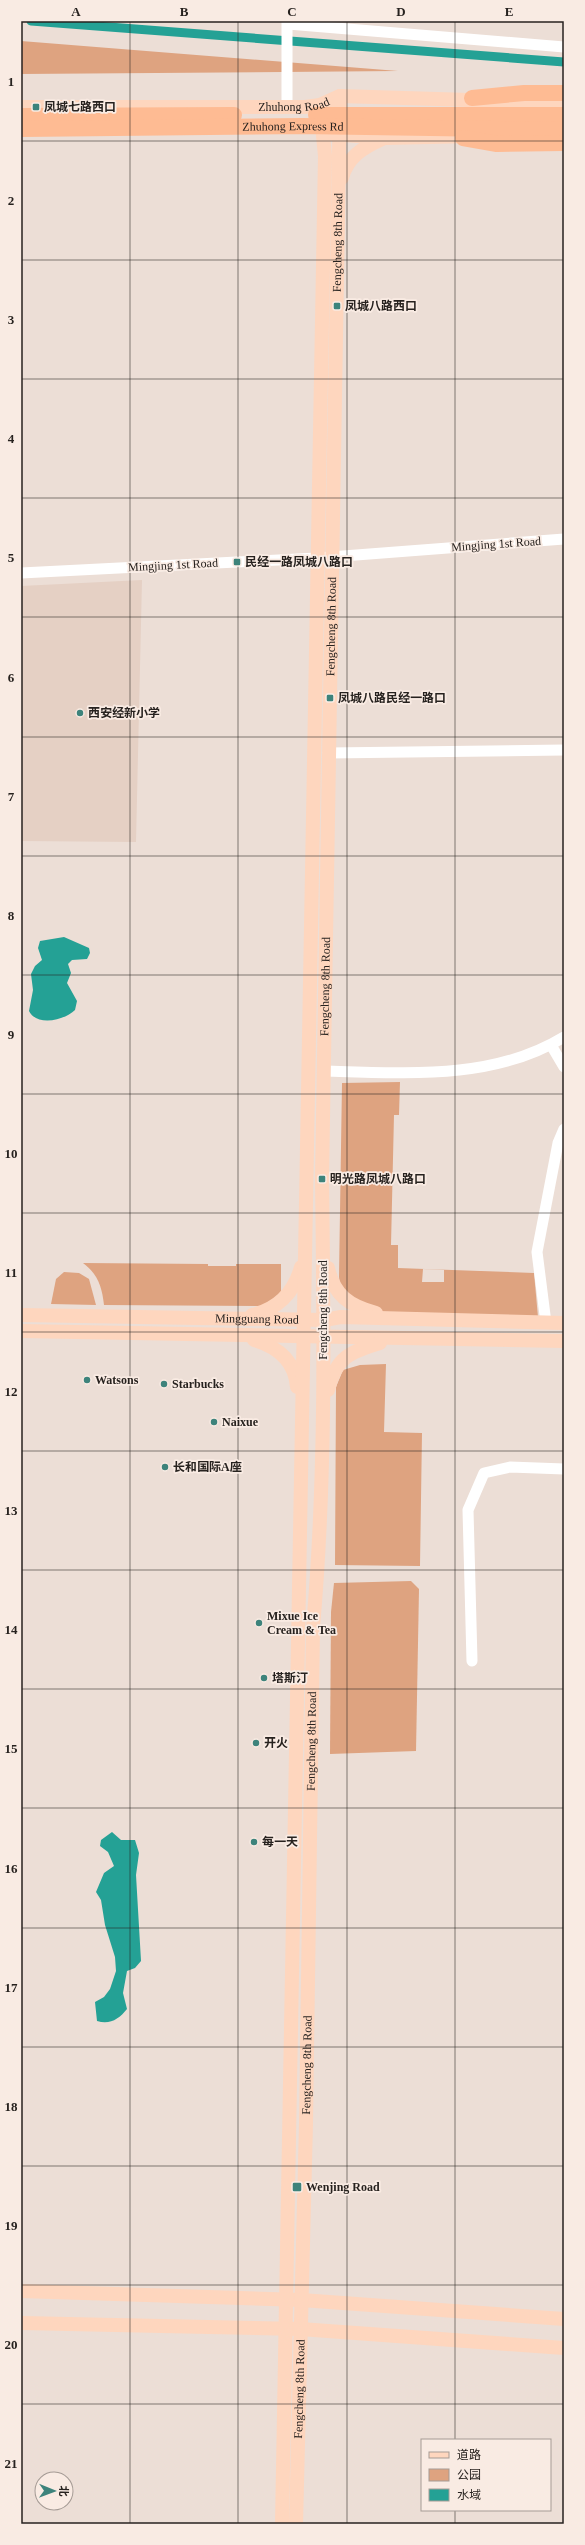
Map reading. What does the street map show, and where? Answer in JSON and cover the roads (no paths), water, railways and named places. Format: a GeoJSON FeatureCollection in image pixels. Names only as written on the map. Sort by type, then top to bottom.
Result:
{"type":"FeatureCollection","features":[{"type":"Feature","properties":{"kind":"highway"},"geometry":{"type":"LineString","coordinates":[[472,98],[524,93],[564,92]]}},
{"type":"Feature","properties":{"kind":"highway","name":"Zhuhong Express Rd"},"geometry":{"type":"LineString","coordinates":[[21,116],[564,115]]}},
{"type":"Feature","properties":{"kind":"highway","name":"Zhuhong Express Rd"},"geometry":{"type":"LineString","coordinates":[[21,129],[303,126],[564,130]]}},
{"type":"Feature","properties":{"kind":"highway"},"geometry":{"type":"LineString","coordinates":[[463,138],[497,144],[564,143]]}},
{"type":"Feature","properties":{"kind":"main road","name":"Zhuhong Road"},"geometry":{"type":"LineString","coordinates":[[21,107],[287,107],[320,105],[340,96],[472,98],[523,104],[564,103]]}},
{"type":"Feature","properties":{"kind":"main road","name":"Fengcheng 8th Road"},"geometry":{"type":"LineString","coordinates":[[296,2524],[306,2107],[313,1627],[319,1558],[324,1338],[323,1071],[340,96]]}},
{"type":"Feature","properties":{"kind":"main road","name":"Fengcheng 8th Road"},"geometry":{"type":"LineString","coordinates":[[282,2524],[284,2300],[325,156],[320,105]]}},
{"type":"Feature","properties":{"kind":"main road","name":"Zhuhong Road"},"geometry":{"type":"LineString","coordinates":[[21,135],[306,130],[322,134],[384,138],[463,138],[488,134],[564,135]]}},
{"type":"Feature","properties":{"kind":"main road"},"geometry":{"type":"LineString","coordinates":[[339,190],[348,162],[364,147],[384,138]]}},
{"type":"Feature","properties":{"kind":"main road"},"geometry":{"type":"LineString","coordinates":[[238,1319],[262,1313],[285,1298],[300,1272],[305,1247]]}},
{"type":"Feature","properties":{"kind":"main road"},"geometry":{"type":"LineString","coordinates":[[323,1248],[331,1281],[348,1303],[364,1310],[395,1319]]}},
{"type":"Feature","properties":{"kind":"main road","name":"Mingguang Road"},"geometry":{"type":"LineString","coordinates":[[21,1315],[303,1320],[324,1320],[341,1317],[564,1324]]}},
{"type":"Feature","properties":{"kind":"main road","name":"Mingguang Road"},"geometry":{"type":"LineString","coordinates":[[21,1331],[302,1338],[564,1341]]}},
{"type":"Feature","properties":{"kind":"main road"},"geometry":{"type":"LineString","coordinates":[[238,1336],[265,1343],[283,1354],[290,1362],[297,1383],[302,1417]]}},
{"type":"Feature","properties":{"kind":"main road"},"geometry":{"type":"LineString","coordinates":[[322,1415],[332,1376],[341,1360],[362,1348],[395,1339]]}},
{"type":"Feature","properties":{"kind":"main road"},"geometry":{"type":"LineString","coordinates":[[21,2291],[301,2300],[564,2319]]}},
{"type":"Feature","properties":{"kind":"main road"},"geometry":{"type":"LineString","coordinates":[[21,2323],[300,2329],[564,2348]]}},
{"type":"Feature","properties":{"kind":"street"},"geometry":{"type":"LineString","coordinates":[[287,107],[287,22],[564,47]]}},
{"type":"Feature","properties":{"kind":"street","name":"Mingjing 1st Road"},"geometry":{"type":"LineString","coordinates":[[21,573],[333,557],[564,539]]}},
{"type":"Feature","properties":{"kind":"street"},"geometry":{"type":"LineString","coordinates":[[328,753],[564,750]]}},
{"type":"Feature","properties":{"kind":"street"},"geometry":{"type":"LineString","coordinates":[[323,1071],[433,1074],[488,1067],[551,1045],[564,1037]]}},
{"type":"Feature","properties":{"kind":"street"},"geometry":{"type":"LineString","coordinates":[[551,1045],[564,1068]]}},
{"type":"Feature","properties":{"kind":"street"},"geometry":{"type":"LineString","coordinates":[[546,1323],[537,1252],[558,1143],[564,1129]]}},
{"type":"Feature","properties":{"kind":"street"},"geometry":{"type":"LineString","coordinates":[[472,1661],[468,1510],[484,1473],[510,1467],[564,1469]]}},
{"type":"Feature","properties":{"kind":"water"},"geometry":{"type":"Polygon","coordinates":[[[64,937],[89,948],[90,953],[87,959],[72,960],[68,964],[71,973],[67,983],[77,1001],[75,1010],[65,1017],[58,1019],[38,1019],[29,1011],[33,990],[31,974],[35,966],[42,960],[38,948],[40,941],[64,937]]]}},
{"type":"Feature","properties":{"kind":"water"},"geometry":{"type":"Polygon","coordinates":[[[112,1832],[121,1840],[135,1840],[139,1853],[136,1875],[141,1961],[135,1968],[127,1971],[123,1993],[127,2009],[121,2016],[114,2020],[110,2022],[102,2022],[97,2021],[95,2002],[104,1997],[110,1989],[116,1971],[115,1957],[105,1925],[101,1900],[96,1892],[104,1873],[114,1866],[108,1852],[100,1846],[101,1840],[112,1832]]]}},
{"type":"Feature","properties":{"kind":"waterway"},"geometry":{"type":"LineString","coordinates":[[31,21],[564,62]]}},
{"type":"Feature","properties":{"kind":"place","name":"凤城七路西口"},"geometry":{"type":"Point","coordinates":[36,107]}},
{"type":"Feature","properties":{"kind":"place","name":"凤城八路西口"},"geometry":{"type":"Point","coordinates":[337,306]}},
{"type":"Feature","properties":{"kind":"place","name":"民经一路凤城八路口"},"geometry":{"type":"Point","coordinates":[237,562]}},
{"type":"Feature","properties":{"kind":"place","name":"凤城八路民经一路口"},"geometry":{"type":"Point","coordinates":[330,698]}},
{"type":"Feature","properties":{"kind":"place","name":"西安经新小学"},"geometry":{"type":"Point","coordinates":[80,713]}},
{"type":"Feature","properties":{"kind":"place","name":"明光路凤城八路口"},"geometry":{"type":"Point","coordinates":[322,1179]}},
{"type":"Feature","properties":{"kind":"place","name":"Watsons"},"geometry":{"type":"Point","coordinates":[87,1380]}},
{"type":"Feature","properties":{"kind":"place","name":"Starbucks"},"geometry":{"type":"Point","coordinates":[164,1384]}},
{"type":"Feature","properties":{"kind":"place","name":"Naixue"},"geometry":{"type":"Point","coordinates":[214,1422]}},
{"type":"Feature","properties":{"kind":"place","name":"长和国际A座"},"geometry":{"type":"Point","coordinates":[165,1467]}},
{"type":"Feature","properties":{"kind":"place","name":"Mixue Ice Cream & Tea"},"geometry":{"type":"Point","coordinates":[259,1623]}},
{"type":"Feature","properties":{"kind":"place","name":"塔斯汀"},"geometry":{"type":"Point","coordinates":[264,1678]}},
{"type":"Feature","properties":{"kind":"place","name":"开火"},"geometry":{"type":"Point","coordinates":[256,1743]}},
{"type":"Feature","properties":{"kind":"place","name":"每一天"},"geometry":{"type":"Point","coordinates":[254,1842]}},
{"type":"Feature","properties":{"kind":"place","name":"Wenjing Road"},"geometry":{"type":"Point","coordinates":[297,2187]}}]}
